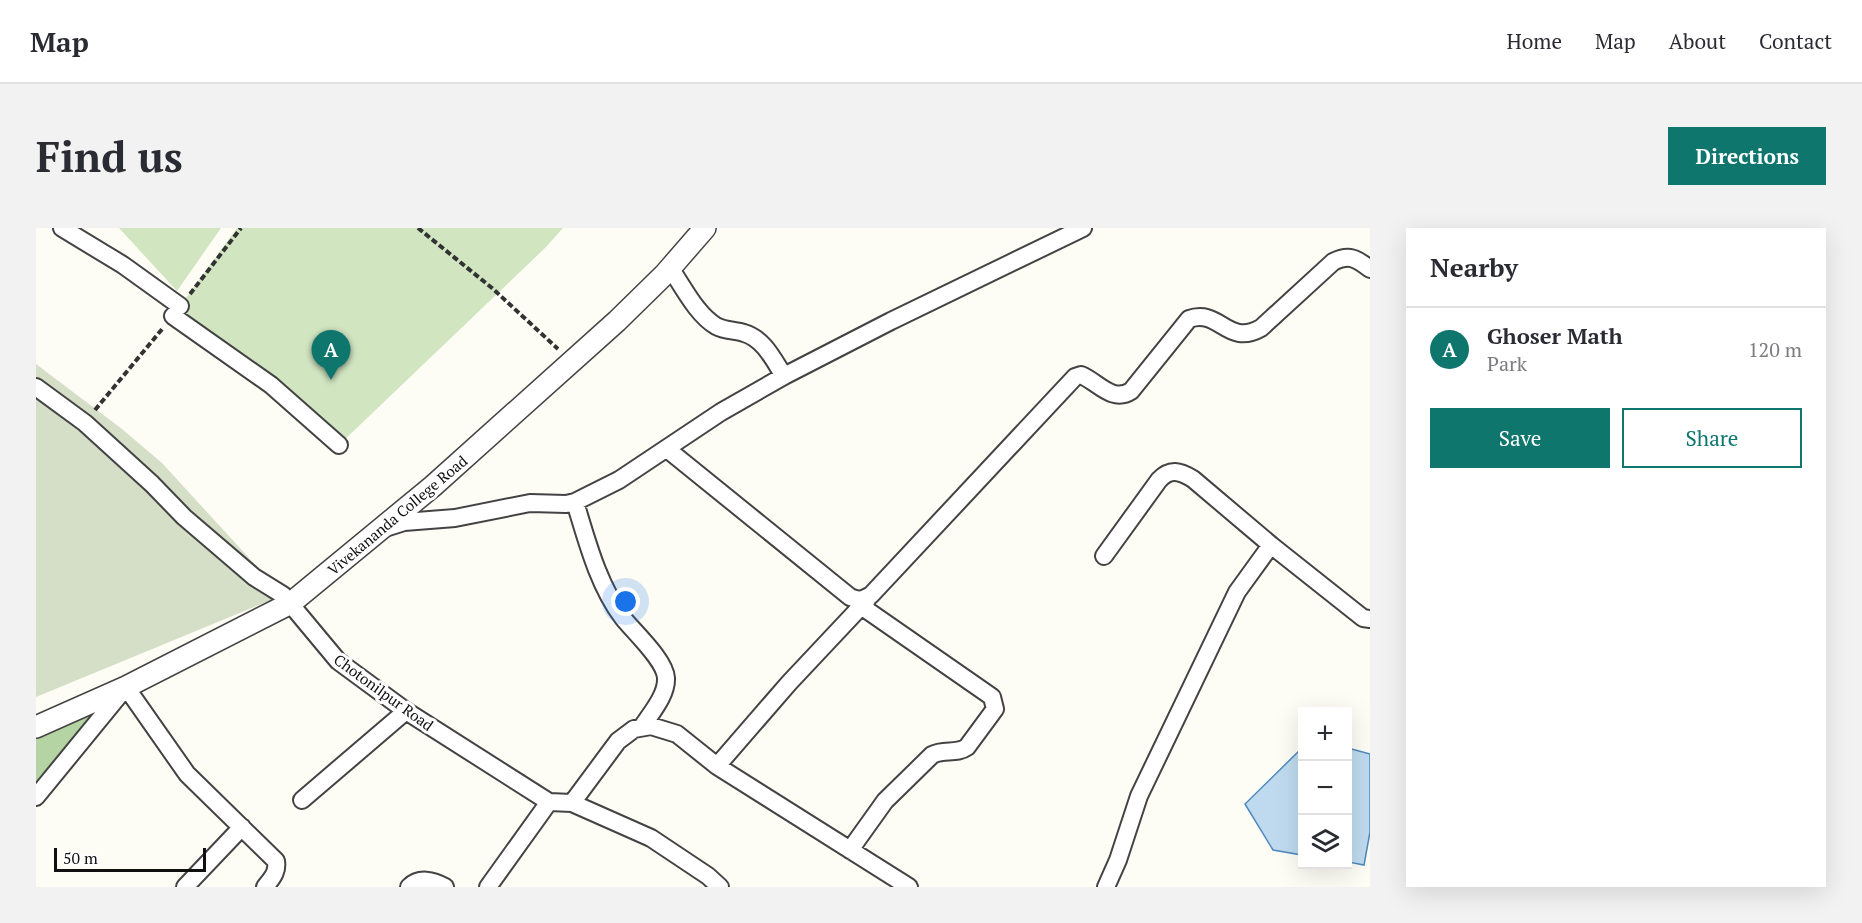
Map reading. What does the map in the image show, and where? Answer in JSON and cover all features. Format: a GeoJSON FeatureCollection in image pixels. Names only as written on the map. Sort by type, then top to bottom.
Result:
{"type":"FeatureCollection","features":[{"type":"Feature","properties":{"kind":"street"},"geometry":{"type":"LineString","coordinates":[[62,228],[123,265],[176,311],[271,385],[339,445]]}},
{"type":"Feature","properties":{"kind":"street","name":"Vivekananda College Road"},"geometry":{"type":"LineString","coordinates":[[36,727],[126,687],[291,603],[465,459],[640,299],[705,228]]}},
{"type":"Feature","properties":{"kind":"street"},"geometry":{"type":"LineString","coordinates":[[378,531],[404,522],[455,518],[530,503],[575,502],[618,480],[721,412],[784,376],[891,321],[1083,228]]}},
{"type":"Feature","properties":{"kind":"street"},"geometry":{"type":"LineString","coordinates":[[717,766],[789,683],[1075,377],[1081,375],[1107,392],[1117,396],[1124,395],[1131,391],[1189,319],[1198,316],[1208,317],[1238,334],[1250,334],[1261,328],[1334,262],[1342,258],[1351,258],[1360,261],[1370,269]]}},
{"type":"Feature","properties":{"kind":"street"},"geometry":{"type":"LineString","coordinates":[[670,268],[702,314],[717,326],[757,339],[764,345],[784,376]]}},
{"type":"Feature","properties":{"kind":"street","name":"Chotonilpur Road"},"geometry":{"type":"LineString","coordinates":[[36,387],[85,423],[152,484],[184,517],[254,577],[283,595],[338,661],[406,711],[549,802],[572,803],[651,838],[708,876],[720,887]]}},
{"type":"Feature","properties":{"kind":"street"},"geometry":{"type":"LineString","coordinates":[[667,449],[850,597],[857,601],[866,601],[992,697],[995,709],[967,747],[961,752],[938,752],[932,755],[885,801],[850,850]]}},
{"type":"Feature","properties":{"kind":"street"},"geometry":{"type":"LineString","coordinates":[[1104,556],[1165,473],[1181,472],[1193,479],[1271,545],[1364,618],[1370,619]]}},
{"type":"Feature","properties":{"kind":"street"},"geometry":{"type":"LineString","coordinates":[[575,502],[588,546],[604,585],[622,616],[662,664],[666,676],[665,688],[658,703],[642,727]]}},
{"type":"Feature","properties":{"kind":"street"},"geometry":{"type":"LineString","coordinates":[[1106,887],[1118,860],[1139,796],[1237,592],[1271,545]]}},
{"type":"Feature","properties":{"kind":"street"},"geometry":{"type":"LineString","coordinates":[[36,797],[126,687],[180,765],[199,787],[276,861],[275,875],[264,887]]}},
{"type":"Feature","properties":{"kind":"street"},"geometry":{"type":"LineString","coordinates":[[302,800],[406,711]]}},
{"type":"Feature","properties":{"kind":"street"},"geometry":{"type":"LineString","coordinates":[[572,803],[618,741],[634,729],[651,726],[677,734],[717,766],[909,887]]}},
{"type":"Feature","properties":{"kind":"street"},"geometry":{"type":"LineString","coordinates":[[488,887],[549,802]]}},
{"type":"Feature","properties":{"kind":"street"},"geometry":{"type":"LineString","coordinates":[[185,887],[242,827]]}},
{"type":"Feature","properties":{"kind":"street"},"geometry":{"type":"LineString","coordinates":[[409,887],[426,880],[444,887]]}},
{"type":"Feature","properties":{"kind":"path"},"geometry":{"type":"LineString","coordinates":[[418,228],[492,288],[535,330],[572,361]]}},
{"type":"Feature","properties":{"kind":"green space"},"geometry":{"type":"Polygon","coordinates":[[[119,228],[221,228],[177,291],[119,228]]]}},
{"type":"Feature","properties":{"kind":"green space"},"geometry":{"type":"Polygon","coordinates":[[[237,228],[563,228],[545,248],[339,445],[173,316],[237,228]]]}},
{"type":"Feature","properties":{"kind":"green space"},"geometry":{"type":"Polygon","coordinates":[[[36,364],[122,429],[162,463],[283,595],[36,697],[36,364]]]}},
{"type":"Feature","properties":{"kind":"green space"},"geometry":{"type":"Polygon","coordinates":[[[104,704],[36,784],[36,734],[104,704]]]}},
{"type":"Feature","properties":{"kind":"water"},"geometry":{"type":"Polygon","coordinates":[[[1352,749],[1370,754],[1370,832],[1364,865],[1352,863],[1352,749]]]}},
{"type":"Feature","properties":{"kind":"water"},"geometry":{"type":"Polygon","coordinates":[[[1298,752],[1298,854],[1273,850],[1245,804],[1298,752]]]}},
{"type":"Feature","properties":{"kind":"place","name":"Ghoser Math"},"geometry":{"type":"Point","coordinates":[331,380]}}]}
